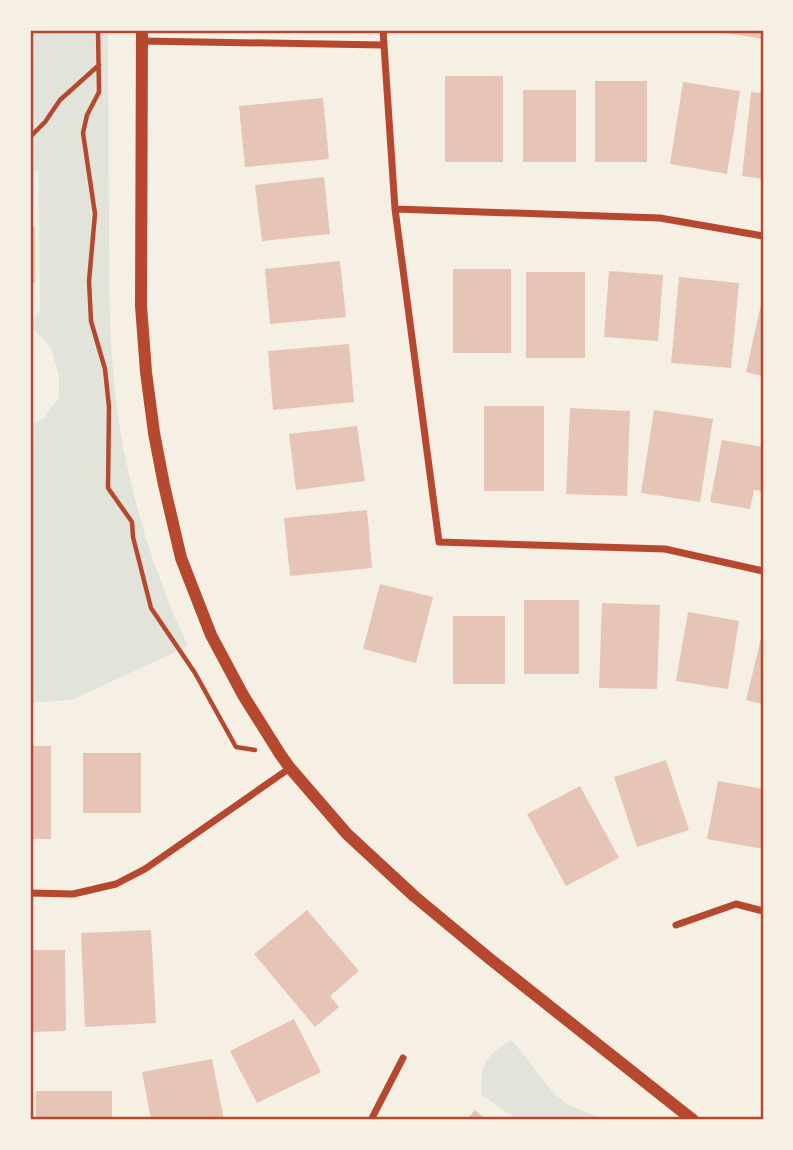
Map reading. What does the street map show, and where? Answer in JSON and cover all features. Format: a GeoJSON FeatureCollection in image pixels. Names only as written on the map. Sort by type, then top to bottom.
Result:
{"type":"FeatureCollection","features":[{"type":"Feature","properties":{"kind":"street"},"geometry":{"type":"LineString","coordinates":[[383,30],[395,209],[439,542],[664,549],[763,571]]}},
{"type":"Feature","properties":{"kind":"street"},"geometry":{"type":"LineString","coordinates":[[383,45],[142,36],[141,306],[154,433],[163,485],[181,558],[211,635],[243,695],[290,768],[347,834],[414,897],[693,1120]]}},
{"type":"Feature","properties":{"kind":"street"},"geometry":{"type":"LineString","coordinates":[[395,209],[660,218],[763,236]]}},
{"type":"Feature","properties":{"kind":"street"},"geometry":{"type":"LineString","coordinates":[[30,893],[73,894],[116,884],[145,869],[290,768]]}},
{"type":"Feature","properties":{"kind":"street"},"geometry":{"type":"LineString","coordinates":[[676,925],[736,904],[763,911]]}},
{"type":"Feature","properties":{"kind":"street"},"geometry":{"type":"LineString","coordinates":[[371,1120],[403,1058]]}},
{"type":"Feature","properties":{"kind":"path"},"geometry":{"type":"LineString","coordinates":[[30,137],[45,122],[60,100],[99,65]]}},
{"type":"Feature","properties":{"kind":"shaded area"},"geometry":{"type":"Polygon","coordinates":[[[30,30],[108,30],[110,311],[116,401],[131,484],[144,531],[168,601],[188,646],[72,700],[30,703],[30,426],[44,418],[59,397],[59,376],[51,348],[30,325],[40,310],[38,171],[30,170],[30,30]]]}},
{"type":"Feature","properties":{"kind":"shaded area"},"geometry":{"type":"Polygon","coordinates":[[[511,1039],[555,1095],[569,1105],[605,1120],[518,1120],[481,1094],[486,1061],[511,1039]]]}},
{"type":"Feature","properties":{"kind":"building"},"geometry":{"type":"Polygon","coordinates":[[[763,30],[763,39],[719,32],[763,30]]]}},
{"type":"Feature","properties":{"kind":"building"},"geometry":{"type":"Polygon","coordinates":[[[445,76],[503,76],[503,162],[445,162],[445,76]]]}},
{"type":"Feature","properties":{"kind":"building"},"geometry":{"type":"Polygon","coordinates":[[[595,81],[647,81],[647,162],[595,162],[595,81]]]}},
{"type":"Feature","properties":{"kind":"building"},"geometry":{"type":"Polygon","coordinates":[[[683,82],[740,91],[727,174],[670,164],[683,82]]]}},
{"type":"Feature","properties":{"kind":"building"},"geometry":{"type":"Polygon","coordinates":[[[523,90],[576,90],[576,162],[523,162],[523,90]]]}},
{"type":"Feature","properties":{"kind":"building"},"geometry":{"type":"Polygon","coordinates":[[[751,92],[763,93],[763,179],[742,176],[751,92]]]}},
{"type":"Feature","properties":{"kind":"building"},"geometry":{"type":"Polygon","coordinates":[[[323,98],[329,159],[245,167],[239,106],[323,98]]]}},
{"type":"Feature","properties":{"kind":"building"},"geometry":{"type":"Polygon","coordinates":[[[324,177],[330,234],[262,241],[255,185],[324,177]]]}},
{"type":"Feature","properties":{"kind":"building"},"geometry":{"type":"Polygon","coordinates":[[[30,227],[35,227],[35,283],[30,283],[30,227]]]}},
{"type":"Feature","properties":{"kind":"building"},"geometry":{"type":"Polygon","coordinates":[[[340,261],[346,317],[270,324],[265,269],[340,261]]]}},
{"type":"Feature","properties":{"kind":"building"},"geometry":{"type":"Polygon","coordinates":[[[453,269],[511,269],[511,353],[453,353],[453,269]]]}},
{"type":"Feature","properties":{"kind":"building"},"geometry":{"type":"Polygon","coordinates":[[[609,271],[663,275],[658,341],[604,337],[609,271]]]}},
{"type":"Feature","properties":{"kind":"building"},"geometry":{"type":"Polygon","coordinates":[[[526,272],[585,272],[585,358],[526,358],[526,272]]]}},
{"type":"Feature","properties":{"kind":"building"},"geometry":{"type":"Polygon","coordinates":[[[679,277],[739,283],[731,368],[671,363],[679,277]]]}},
{"type":"Feature","properties":{"kind":"building"},"geometry":{"type":"Polygon","coordinates":[[[763,300],[763,376],[746,372],[763,300]]]}},
{"type":"Feature","properties":{"kind":"building"},"geometry":{"type":"Polygon","coordinates":[[[349,344],[354,402],[273,410],[268,351],[349,344]]]}},
{"type":"Feature","properties":{"kind":"building"},"geometry":{"type":"Polygon","coordinates":[[[484,406],[544,406],[544,491],[484,491],[484,406]]]}},
{"type":"Feature","properties":{"kind":"building"},"geometry":{"type":"Polygon","coordinates":[[[570,408],[630,411],[627,496],[566,494],[570,408]]]}},
{"type":"Feature","properties":{"kind":"building"},"geometry":{"type":"Polygon","coordinates":[[[654,410],[713,419],[700,502],[641,493],[654,410]]]}},
{"type":"Feature","properties":{"kind":"building"},"geometry":{"type":"Polygon","coordinates":[[[357,426],[365,481],[296,490],[289,434],[357,426]]]}},
{"type":"Feature","properties":{"kind":"building"},"geometry":{"type":"Polygon","coordinates":[[[722,440],[763,447],[763,491],[754,490],[750,509],[710,502],[722,440]]]}},
{"type":"Feature","properties":{"kind":"building"},"geometry":{"type":"Polygon","coordinates":[[[367,510],[372,568],[290,576],[284,518],[367,510]]]}},
{"type":"Feature","properties":{"kind":"building"},"geometry":{"type":"Polygon","coordinates":[[[380,584],[433,597],[416,663],[363,649],[380,584]]]}},
{"type":"Feature","properties":{"kind":"building"},"geometry":{"type":"Polygon","coordinates":[[[524,600],[579,600],[579,674],[524,674],[524,600]]]}},
{"type":"Feature","properties":{"kind":"building"},"geometry":{"type":"Polygon","coordinates":[[[602,603],[660,605],[657,689],[599,688],[602,603]]]}},
{"type":"Feature","properties":{"kind":"building"},"geometry":{"type":"Polygon","coordinates":[[[688,612],[739,621],[728,689],[676,681],[688,612]]]}},
{"type":"Feature","properties":{"kind":"building"},"geometry":{"type":"Polygon","coordinates":[[[453,616],[505,616],[505,684],[453,684],[453,616]]]}},
{"type":"Feature","properties":{"kind":"building"},"geometry":{"type":"Polygon","coordinates":[[[763,638],[763,704],[746,700],[763,638]]]}},
{"type":"Feature","properties":{"kind":"building"},"geometry":{"type":"Polygon","coordinates":[[[30,746],[51,746],[51,839],[30,839],[30,746]]]}},
{"type":"Feature","properties":{"kind":"building"},"geometry":{"type":"Polygon","coordinates":[[[83,753],[141,753],[141,813],[83,813],[83,753]]]}},
{"type":"Feature","properties":{"kind":"building"},"geometry":{"type":"Polygon","coordinates":[[[666,760],[689,830],[637,847],[614,777],[666,760]]]}},
{"type":"Feature","properties":{"kind":"building"},"geometry":{"type":"Polygon","coordinates":[[[718,781],[763,789],[763,849],[707,839],[718,781]]]}},
{"type":"Feature","properties":{"kind":"building"},"geometry":{"type":"Polygon","coordinates":[[[580,786],[619,858],[566,886],[527,814],[580,786]]]}},
{"type":"Feature","properties":{"kind":"building"},"geometry":{"type":"Polygon","coordinates":[[[307,910],[359,971],[330,996],[339,1007],[315,1027],[254,954],[307,910]]]}},
{"type":"Feature","properties":{"kind":"building"},"geometry":{"type":"Polygon","coordinates":[[[151,930],[156,1023],[85,1027],[81,933],[151,930]]]}},
{"type":"Feature","properties":{"kind":"building"},"geometry":{"type":"Polygon","coordinates":[[[30,950],[65,950],[66,1031],[30,1032],[30,950]]]}},
{"type":"Feature","properties":{"kind":"building"},"geometry":{"type":"Polygon","coordinates":[[[294,1019],[321,1072],[257,1103],[230,1051],[294,1019]]]}},
{"type":"Feature","properties":{"kind":"building"},"geometry":{"type":"Polygon","coordinates":[[[212,1059],[224,1120],[151,1120],[142,1072],[212,1059]]]}},
{"type":"Feature","properties":{"kind":"building"},"geometry":{"type":"Polygon","coordinates":[[[36,1091],[112,1091],[112,1120],[36,1120],[36,1091]]]}},
{"type":"Feature","properties":{"kind":"building"},"geometry":{"type":"Polygon","coordinates":[[[475,1110],[487,1120],[466,1120],[475,1110]]]}}]}
